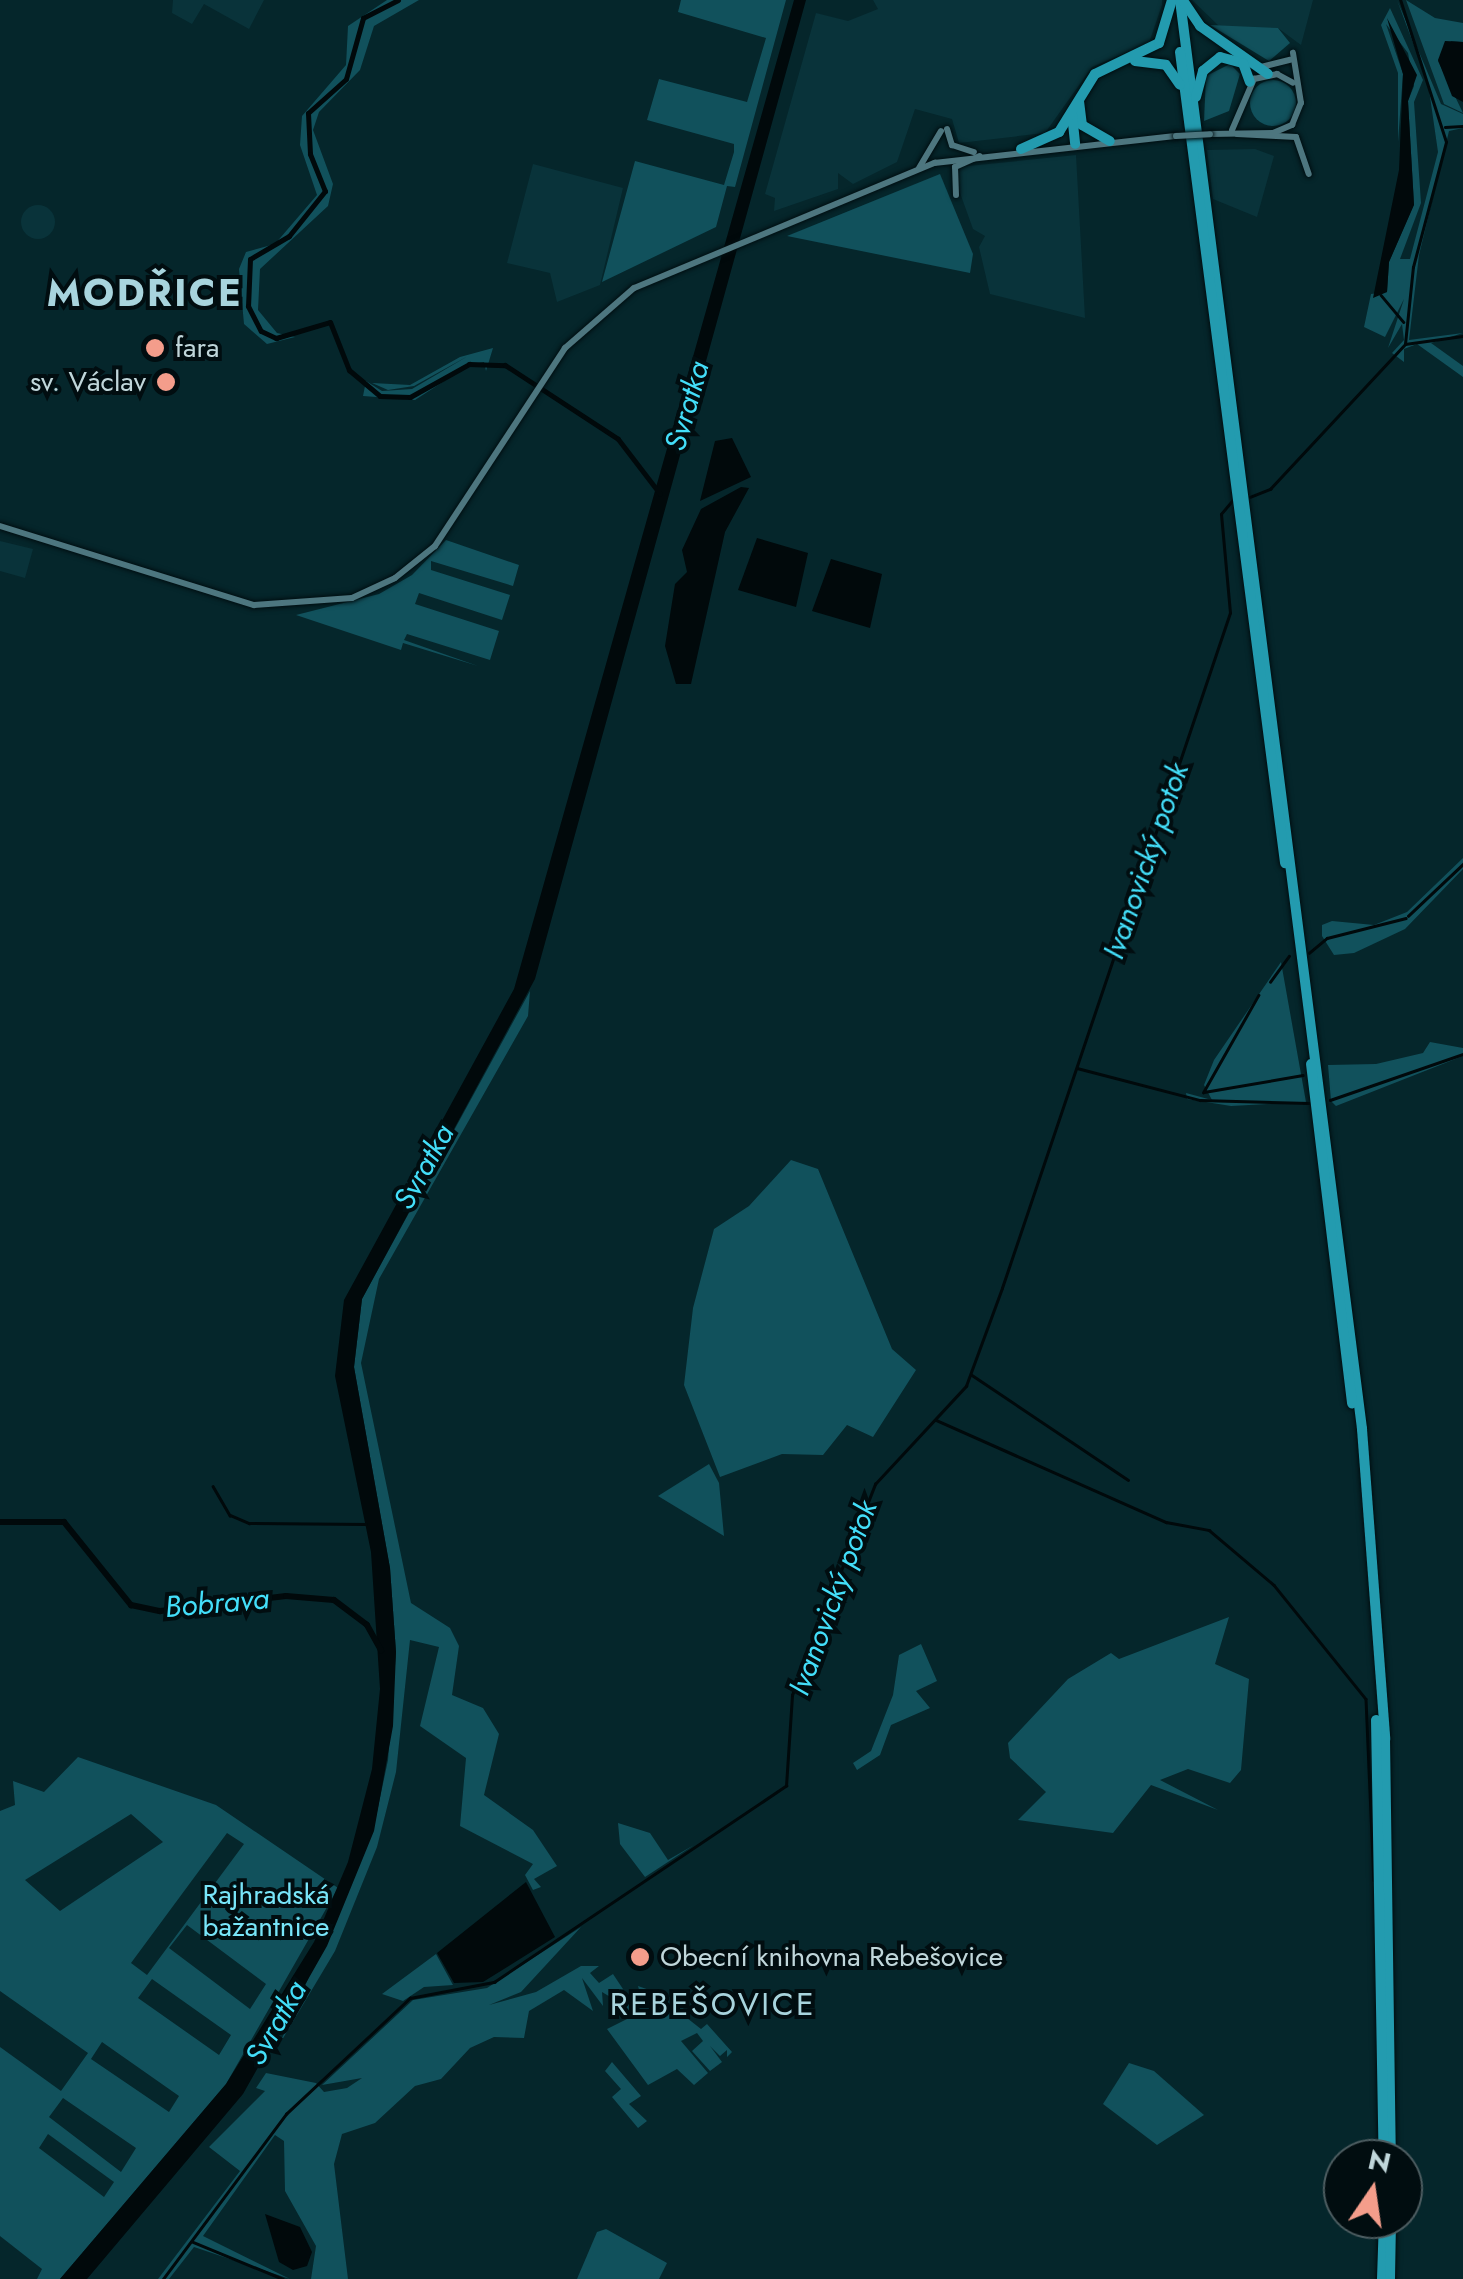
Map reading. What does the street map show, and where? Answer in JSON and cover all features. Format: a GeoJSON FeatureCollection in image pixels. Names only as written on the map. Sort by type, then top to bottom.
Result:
{"type":"FeatureCollection","features":[{"type":"Feature","properties":{"kind":"highway"},"geometry":{"type":"LineString","coordinates":[[1177,0],[1198,24],[1272,74]]}},
{"type":"Feature","properties":{"kind":"highway"},"geometry":{"type":"LineString","coordinates":[[1022,148],[1062,130],[1084,85],[1157,44],[1177,0]]}},
{"type":"Feature","properties":{"kind":"highway"},"geometry":{"type":"LineString","coordinates":[[1177,0],[1186,101],[1355,1430],[1378,1738],[1388,2139]]}},
{"type":"Feature","properties":{"kind":"highway"},"geometry":{"type":"LineString","coordinates":[[1177,0],[1196,123],[1362,1429],[1384,1738],[1388,2139]]}},
{"type":"Feature","properties":{"kind":"highway"},"geometry":{"type":"LineString","coordinates":[[1075,144],[1077,116],[1092,81],[1138,60],[1171,68],[1186,101]]}},
{"type":"Feature","properties":{"kind":"highway"},"geometry":{"type":"LineString","coordinates":[[1196,123],[1198,84],[1210,62],[1238,60],[1250,82]]}},
{"type":"Feature","properties":{"kind":"highway"},"geometry":{"type":"LineString","coordinates":[[1075,144],[1072,113],[1084,85]]}},
{"type":"Feature","properties":{"kind":"highway"},"geometry":{"type":"LineString","coordinates":[[1077,116],[1110,141]]}},
{"type":"Feature","properties":{"kind":"highway"},"geometry":{"type":"LineString","coordinates":[[1386,2279],[1387,2239]]}},
{"type":"Feature","properties":{"kind":"main road"},"geometry":{"type":"LineString","coordinates":[[0,526],[237,601],[333,603],[385,584],[434,546],[534,391],[618,298],[717,251],[918,169],[985,152],[1231,131],[1281,132],[1296,120],[1301,103],[1294,83],[1293,53],[1272,74],[1250,82],[1231,131]]}},
{"type":"Feature","properties":{"kind":"main road"},"geometry":{"type":"LineString","coordinates":[[1250,60],[1273,68],[1291,59]]}},
{"type":"Feature","properties":{"kind":"main road"},"geometry":{"type":"LineString","coordinates":[[1272,74],[1294,83]]}},
{"type":"Feature","properties":{"kind":"main road"},"geometry":{"type":"LineString","coordinates":[[1242,106],[1259,131]]}},
{"type":"Feature","properties":{"kind":"main road"},"geometry":{"type":"LineString","coordinates":[[918,169],[944,130],[954,146],[985,152]]}},
{"type":"Feature","properties":{"kind":"main road"},"geometry":{"type":"LineString","coordinates":[[1221,133],[1296,137],[1309,174]]}},
{"type":"Feature","properties":{"kind":"main road"},"geometry":{"type":"LineString","coordinates":[[956,195],[955,167],[985,152]]}},
{"type":"Feature","properties":{"kind":"shaded area"},"geometry":{"type":"Polygon","coordinates":[[[173,0],[264,0],[249,29],[204,4],[192,24],[172,13],[173,0]]]}},
{"type":"Feature","properties":{"kind":"shaded area"},"geometry":{"type":"Polygon","coordinates":[[[873,0],[1162,0],[1162,5],[1149,43],[1092,67],[1045,133],[959,143],[952,119],[915,109],[897,162],[853,184],[838,173],[838,189],[774,211],[775,198],[765,194],[816,13],[848,21],[878,9],[873,0]]]}},
{"type":"Feature","properties":{"kind":"shaded area"},"geometry":{"type":"Polygon","coordinates":[[[1192,0],[1313,0],[1301,45],[1278,28],[1221,28],[1192,0]]]}},
{"type":"Feature","properties":{"kind":"shaded area"},"geometry":{"type":"Polygon","coordinates":[[[1255,149],[1274,156],[1257,217],[1213,199],[1207,150],[1255,149]]]}},
{"type":"Feature","properties":{"kind":"shaded area"},"geometry":{"type":"Polygon","coordinates":[[[1076,155],[1085,318],[990,294],[979,247],[985,236],[973,229],[955,179],[958,167],[1076,155]]]}},
{"type":"Feature","properties":{"kind":"shaded area"},"geometry":{"type":"Polygon","coordinates":[[[533,164],[623,188],[600,285],[557,302],[550,273],[507,263],[533,164]]]}},
{"type":"Feature","properties":{"kind":"shaded area"},"geometry":{"type":"Polygon","coordinates":[[[38,205],[50,210],[55,222],[50,234],[38,239],[26,234],[21,222],[26,210],[38,205]]]}},
{"type":"Feature","properties":{"kind":"shaded area"},"geometry":{"type":"Polygon","coordinates":[[[0,541],[33,549],[25,578],[0,571],[0,541]]]}},
{"type":"Feature","properties":{"kind":"green space"},"geometry":{"type":"Polygon","coordinates":[[[387,0],[419,0],[374,26],[360,70],[319,112],[313,130],[333,184],[328,206],[260,269],[258,310],[277,333],[295,337],[267,344],[244,324],[239,269],[246,252],[275,244],[317,195],[300,145],[302,116],[346,65],[348,26],[387,0]]]}},
{"type":"Feature","properties":{"kind":"green space"},"geometry":{"type":"Polygon","coordinates":[[[681,0],[786,0],[735,187],[727,186],[716,227],[602,282],[635,161],[724,185],[734,152],[734,144],[647,120],[659,79],[747,102],[766,38],[678,12],[681,0]]]}},
{"type":"Feature","properties":{"kind":"green space"},"geometry":{"type":"Polygon","coordinates":[[[1397,0],[1441,104],[1463,114],[1463,128],[1449,131],[1419,255],[1409,340],[1463,333],[1431,343],[1463,366],[1463,377],[1417,344],[1404,349],[1404,362],[1392,353],[1404,340],[1402,324],[1388,348],[1404,299],[1385,337],[1364,327],[1371,294],[1387,292],[1389,262],[1414,204],[1408,101],[1414,86],[1408,53],[1386,24],[1403,74],[1398,142],[1398,73],[1381,25],[1390,8],[1423,80],[1414,102],[1421,203],[1400,259],[1410,259],[1438,152],[1428,83],[1397,0]]]}},
{"type":"Feature","properties":{"kind":"green space"},"geometry":{"type":"Polygon","coordinates":[[[1406,0],[1435,18],[1463,23],[1463,42],[1451,41],[1438,61],[1463,113],[1444,104],[1406,0]]]}},
{"type":"Feature","properties":{"kind":"green space"},"geometry":{"type":"Polygon","coordinates":[[[1210,25],[1278,28],[1290,43],[1269,61],[1210,25]]]}},
{"type":"Feature","properties":{"kind":"green space"},"geometry":{"type":"Polygon","coordinates":[[[1230,64],[1240,74],[1229,111],[1204,121],[1206,76],[1230,64]]]}},
{"type":"Feature","properties":{"kind":"green space"},"geometry":{"type":"Polygon","coordinates":[[[1273,80],[1289,87],[1296,103],[1289,119],[1273,126],[1257,119],[1250,103],[1257,87],[1273,80]]]}},
{"type":"Feature","properties":{"kind":"green space"},"geometry":{"type":"Polygon","coordinates":[[[940,174],[973,254],[970,273],[787,236],[940,174]]]}},
{"type":"Feature","properties":{"kind":"green space"},"geometry":{"type":"Polygon","coordinates":[[[493,348],[486,371],[484,362],[469,365],[415,400],[363,396],[366,381],[382,391],[412,389],[468,356],[414,386],[388,390],[372,383],[410,385],[460,357],[493,348]]]}},
{"type":"Feature","properties":{"kind":"green space"},"geometry":{"type":"Polygon","coordinates":[[[446,540],[519,565],[513,586],[431,561],[431,570],[510,595],[502,620],[419,593],[415,604],[499,631],[490,660],[407,634],[404,640],[478,666],[403,643],[401,650],[296,615],[379,594],[412,575],[446,540]]]}},
{"type":"Feature","properties":{"kind":"green space"},"geometry":{"type":"Polygon","coordinates":[[[1463,858],[1463,869],[1405,929],[1354,953],[1334,955],[1322,936],[1322,925],[1332,921],[1374,925],[1407,912],[1463,858]]]}},
{"type":"Feature","properties":{"kind":"green space"},"geometry":{"type":"Polygon","coordinates":[[[1281,962],[1306,1102],[1231,1106],[1187,1099],[1186,1093],[1212,1100],[1204,1085],[1214,1060],[1281,962]]]}},
{"type":"Feature","properties":{"kind":"green space"},"geometry":{"type":"Polygon","coordinates":[[[530,991],[528,1016],[379,1279],[361,1363],[411,1603],[450,1628],[459,1646],[452,1695],[483,1708],[499,1734],[484,1795],[533,1830],[557,1866],[534,1879],[541,1887],[533,1890],[525,1875],[533,1864],[460,1826],[466,1758],[420,1726],[439,1647],[410,1640],[396,1772],[377,1847],[335,1951],[279,2045],[373,1831],[388,1760],[396,1652],[390,1568],[354,1367],[362,1299],[530,991]]]}},
{"type":"Feature","properties":{"kind":"green space"},"geometry":{"type":"Polygon","coordinates":[[[1430,1042],[1463,1048],[1463,1056],[1336,1106],[1331,1101],[1328,1065],[1376,1064],[1423,1053],[1430,1042]]]}},
{"type":"Feature","properties":{"kind":"green space"},"geometry":{"type":"Polygon","coordinates":[[[791,1160],[818,1169],[892,1349],[916,1370],[873,1437],[847,1425],[823,1455],[782,1454],[720,1477],[684,1385],[693,1308],[714,1229],[749,1206],[791,1160]]]}},
{"type":"Feature","properties":{"kind":"green space"},"geometry":{"type":"Polygon","coordinates":[[[709,1464],[719,1483],[724,1536],[658,1496],[709,1464]]]}},
{"type":"Feature","properties":{"kind":"green space"},"geometry":{"type":"Polygon","coordinates":[[[1229,1617],[1215,1664],[1249,1679],[1241,1770],[1230,1783],[1188,1769],[1160,1780],[1218,1810],[1151,1785],[1113,1833],[1018,1820],[1046,1792],[1010,1758],[1008,1743],[1068,1679],[1111,1653],[1119,1659],[1229,1617]]]}},
{"type":"Feature","properties":{"kind":"green space"},"geometry":{"type":"Polygon","coordinates":[[[921,1644],[937,1681],[916,1691],[930,1708],[891,1725],[880,1755],[857,1770],[853,1763],[871,1751],[893,1695],[899,1655],[921,1644]]]}},
{"type":"Feature","properties":{"kind":"green space","name":"Rajhradská bažantnice"},"geometry":{"type":"Polygon","coordinates":[[[78,1757],[216,1805],[338,1888],[226,2084],[60,2279],[37,2279],[42,2269],[0,2236],[0,2047],[61,2091],[88,2053],[0,1991],[0,1811],[15,1805],[13,1781],[44,1792],[78,1757]],[[131,1814],[25,1880],[60,1911],[163,1842],[131,1814]],[[227,1833],[131,1963],[147,1975],[244,1844],[227,1833]],[[187,1925],[169,1948],[250,2009],[266,1984],[187,1925]],[[152,1979],[138,1998],[219,2055],[231,2035],[152,1979]],[[102,2042],[91,2059],[169,2112],[179,2096],[102,2042]],[[63,2098],[49,2117],[121,2172],[136,2148],[63,2098]],[[48,2134],[39,2148],[104,2197],[114,2182],[48,2134]]]}},
{"type":"Feature","properties":{"kind":"green space"},"geometry":{"type":"Polygon","coordinates":[[[618,1823],[650,1833],[668,1860],[694,1845],[645,1877],[620,1844],[618,1823]]]}},
{"type":"Feature","properties":{"kind":"green space"},"geometry":{"type":"Polygon","coordinates":[[[581,1927],[521,1992],[489,2005],[536,1992],[581,1966],[599,1966],[590,1973],[599,1983],[613,1974],[623,1989],[612,1998],[602,1992],[603,2006],[582,1978],[593,2011],[564,1990],[529,2011],[524,2038],[494,2037],[470,2048],[441,2079],[415,2086],[375,2123],[342,2134],[334,2164],[348,2279],[311,2279],[316,2246],[285,2191],[284,2141],[275,2135],[203,2236],[290,2279],[194,2247],[169,2279],[158,2279],[240,2171],[209,2147],[265,2091],[256,2088],[266,2073],[316,2083],[324,2092],[347,2088],[362,2078],[322,2085],[413,2000],[487,1988],[581,1927]]]}},
{"type":"Feature","properties":{"kind":"green space"},"geometry":{"type":"Polygon","coordinates":[[[436,1954],[453,1985],[424,1987],[403,2001],[382,1994],[436,1954]]]}},
{"type":"Feature","properties":{"kind":"green space"},"geometry":{"type":"Polygon","coordinates":[[[638,1986],[675,1999],[676,1989],[687,2018],[701,2029],[707,2024],[732,2052],[727,2057],[727,2050],[720,2056],[710,2046],[722,2062],[710,2071],[692,2051],[703,2041],[697,2033],[681,2041],[708,2073],[694,2085],[677,2069],[648,2085],[607,2029],[627,2019],[619,2009],[629,2011],[619,1998],[625,1993],[636,2006],[642,2001],[638,1986]]]}},
{"type":"Feature","properties":{"kind":"green space"},"geometry":{"type":"Polygon","coordinates":[[[612,2062],[641,2096],[629,2104],[647,2121],[638,2128],[612,2097],[621,2089],[605,2071],[612,2062]]]}},
{"type":"Feature","properties":{"kind":"green space"},"geometry":{"type":"Polygon","coordinates":[[[1129,2063],[1154,2071],[1204,2115],[1157,2145],[1103,2104],[1129,2063]]]}},
{"type":"Feature","properties":{"kind":"green space"},"geometry":{"type":"Polygon","coordinates":[[[606,2229],[667,2263],[659,2279],[577,2279],[597,2232],[606,2229]]]}},
{"type":"Feature","properties":{"kind":"water","name":"Svratka"},"geometry":{"type":"Polygon","coordinates":[[[794,0],[806,0],[535,979],[362,1299],[354,1367],[390,1568],[396,1652],[393,1726],[374,1831],[327,1946],[243,2094],[87,2279],[60,2279],[226,2084],[314,1942],[348,1862],[372,1769],[380,1689],[371,1552],[335,1376],[344,1300],[514,989],[794,0]]]}},
{"type":"Feature","properties":{"kind":"water"},"geometry":{"type":"Polygon","coordinates":[[[1387,18],[1417,75],[1408,101],[1414,205],[1389,262],[1387,292],[1373,298],[1399,170],[1403,74],[1387,18]]]}},
{"type":"Feature","properties":{"kind":"water"},"geometry":{"type":"Polygon","coordinates":[[[1445,41],[1463,42],[1463,102],[1452,96],[1438,60],[1445,41]]]}},
{"type":"Feature","properties":{"kind":"water"},"geometry":{"type":"Polygon","coordinates":[[[732,438],[751,477],[700,501],[715,441],[732,438]]]}},
{"type":"Feature","properties":{"kind":"water"},"geometry":{"type":"Polygon","coordinates":[[[741,487],[749,488],[725,532],[691,684],[676,684],[665,646],[675,584],[687,572],[682,550],[701,509],[741,487]]]}},
{"type":"Feature","properties":{"kind":"water"},"geometry":{"type":"Polygon","coordinates":[[[757,538],[808,553],[796,607],[738,590],[757,538]]]}},
{"type":"Feature","properties":{"kind":"water"},"geometry":{"type":"Polygon","coordinates":[[[831,559],[882,574],[870,628],[812,611],[831,559]]]}},
{"type":"Feature","properties":{"kind":"water"},"geometry":{"type":"Polygon","coordinates":[[[526,1882],[555,1937],[483,1982],[454,1983],[437,1953],[526,1882]]]}},
{"type":"Feature","properties":{"kind":"water"},"geometry":{"type":"Polygon","coordinates":[[[265,2214],[300,2227],[312,2252],[307,2266],[293,2270],[279,2262],[265,2214]]]}},
{"type":"Feature","properties":{"kind":"waterway"},"geometry":{"type":"LineString","coordinates":[[398,0],[363,18],[346,79],[308,113],[310,154],[325,191],[289,236],[250,259],[248,306],[261,331],[276,338],[330,322],[349,370],[380,396],[410,397],[469,364],[505,365],[618,439],[660,494]]}},
{"type":"Feature","properties":{"kind":"waterway"},"geometry":{"type":"LineString","coordinates":[[1250,497],[1270,489],[1405,344],[1413,267],[1446,142],[1400,0]]}},
{"type":"Feature","properties":{"kind":"waterway"},"geometry":{"type":"LineString","coordinates":[[1445,127],[1463,126]]}},
{"type":"Feature","properties":{"kind":"waterway"},"geometry":{"type":"LineString","coordinates":[[1381,295],[1404,322]]}},
{"type":"Feature","properties":{"kind":"waterway"},"geometry":{"type":"LineString","coordinates":[[1405,344],[1463,336]]}},
{"type":"Feature","properties":{"kind":"waterway","name":"Ivanovický potok"},"geometry":{"type":"LineString","coordinates":[[163,2279],[286,2114],[410,1998],[494,1982],[786,1786],[792,1695],[875,1484],[966,1386],[1002,1288],[1230,613],[1221,514],[1232,501]]}},
{"type":"Feature","properties":{"kind":"waterway"},"geometry":{"type":"LineString","coordinates":[[1408,916],[1463,864]]}},
{"type":"Feature","properties":{"kind":"waterway"},"geometry":{"type":"LineString","coordinates":[[1309,953],[1327,938],[1406,918]]}},
{"type":"Feature","properties":{"kind":"waterway"},"geometry":{"type":"LineString","coordinates":[[1270,982],[1289,956]]}},
{"type":"Feature","properties":{"kind":"waterway"},"geometry":{"type":"LineString","coordinates":[[1259,995],[1204,1092],[1303,1075]]}},
{"type":"Feature","properties":{"kind":"waterway"},"geometry":{"type":"LineString","coordinates":[[1330,1100],[1463,1054]]}},
{"type":"Feature","properties":{"kind":"waterway"},"geometry":{"type":"LineString","coordinates":[[1077,1068],[1200,1100],[1309,1103]]}},
{"type":"Feature","properties":{"kind":"waterway"},"geometry":{"type":"LineString","coordinates":[[972,1375],[1128,1480]]}},
{"type":"Feature","properties":{"kind":"waterway"},"geometry":{"type":"LineString","coordinates":[[936,1420],[1166,1522],[1209,1530],[1274,1585],[1366,1699],[1374,1880]]}},
{"type":"Feature","properties":{"kind":"waterway"},"geometry":{"type":"LineString","coordinates":[[213,1486],[230,1515],[249,1523],[366,1524]]}},
{"type":"Feature","properties":{"kind":"waterway","name":"Bobrava"},"geometry":{"type":"LineString","coordinates":[[0,1522],[64,1522],[131,1605],[160,1611],[286,1596],[334,1600],[367,1625],[381,1650]]}},
{"type":"Feature","properties":{"kind":"waterway"},"geometry":{"type":"LineString","coordinates":[[193,2242],[283,2279]]}},
{"type":"Feature","properties":{"kind":"place","name":"fara"},"geometry":{"type":"Point","coordinates":[155,348]}},
{"type":"Feature","properties":{"kind":"place","name":"sv. Václav"},"geometry":{"type":"Point","coordinates":[166,382]}},
{"type":"Feature","properties":{"kind":"place","name":"Obecní knihovna Rebešovice"},"geometry":{"type":"Point","coordinates":[640,1957]}},
{"type":"Feature","properties":{"kind":"district","name":"MODŘICE"},"geometry":{"type":"Point","coordinates":[145,293]}},
{"type":"Feature","properties":{"kind":"district","name":"REBEŠOVICE"},"geometry":{"type":"Point","coordinates":[713,2004]}}]}
